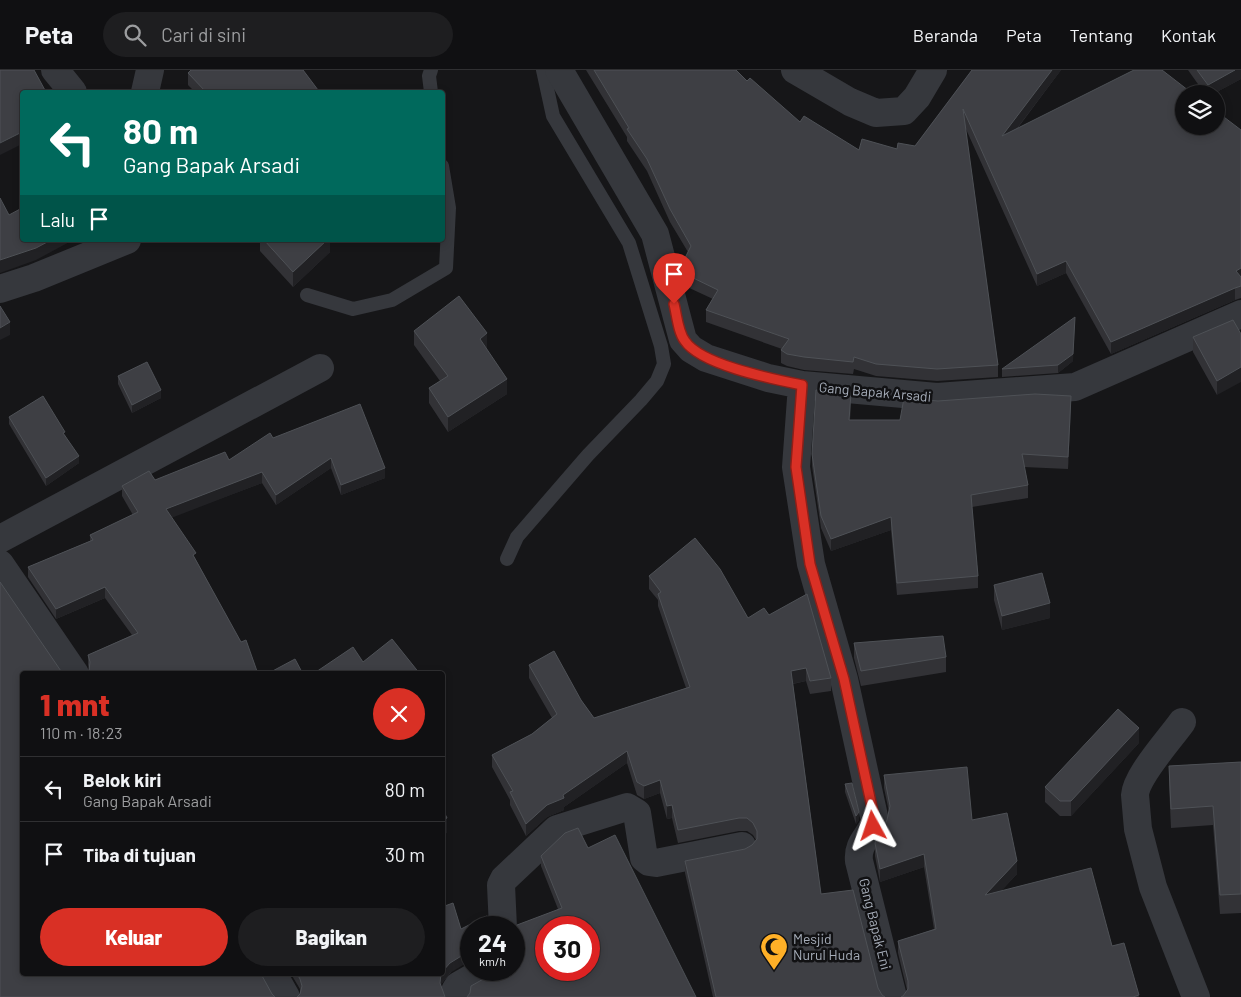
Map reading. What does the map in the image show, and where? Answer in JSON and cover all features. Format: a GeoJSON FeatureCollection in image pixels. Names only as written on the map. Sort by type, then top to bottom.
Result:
{"type":"FeatureCollection","features":[{"type":"Feature","properties":{"kind":"street"},"geometry":{"type":"LineString","coordinates":[[55,70],[71,90]]}},
{"type":"Feature","properties":{"kind":"street"},"geometry":{"type":"LineString","coordinates":[[146,90],[150,70]]}},
{"type":"Feature","properties":{"kind":"street","name":"Gang Bapak Arsadi"},"geometry":{"type":"LineString","coordinates":[[559,70],[655,234],[683,340],[691,349],[706,358],[768,378],[802,385],[937,397],[1075,386],[1241,314]]}},
{"type":"Feature","properties":{"kind":"street"},"geometry":{"type":"LineString","coordinates":[[795,70],[850,102],[876,113],[904,111],[917,97],[933,70]]}},
{"type":"Feature","properties":{"kind":"street"},"geometry":{"type":"LineString","coordinates":[[0,289],[34,278],[121,242]]}},
{"type":"Feature","properties":{"kind":"street"},"geometry":{"type":"LineString","coordinates":[[0,539],[320,368]]}},
{"type":"Feature","properties":{"kind":"street","name":"Gang Bapak Eni"},"geometry":{"type":"LineString","coordinates":[[802,385],[796,467],[809,555],[844,679],[875,821],[858,851],[859,861],[894,997]]}},
{"type":"Feature","properties":{"kind":"street"},"geometry":{"type":"LineString","coordinates":[[0,564],[73,671]]}},
{"type":"Feature","properties":{"kind":"street"},"geometry":{"type":"LineString","coordinates":[[1182,722],[1140,778],[1135,795],[1138,829],[1153,887],[1196,997]]}},
{"type":"Feature","properties":{"kind":"street"},"geometry":{"type":"LineString","coordinates":[[502,916],[501,885],[511,872],[557,829],[627,807],[637,813],[644,858],[649,862],[656,863],[742,846]]}},
{"type":"Feature","properties":{"kind":"street"},"geometry":{"type":"LineString","coordinates":[[274,976],[286,997]]}},
{"type":"Feature","properties":{"kind":"street"},"geometry":{"type":"LineString","coordinates":[[456,997],[455,991],[458,986],[467,981]]}},
{"type":"Feature","properties":{"kind":"lane"},"geometry":{"type":"LineString","coordinates":[[431,70],[429,76],[431,90]]}},
{"type":"Feature","properties":{"kind":"lane"},"geometry":{"type":"LineString","coordinates":[[507,559],[517,537],[588,455],[652,388],[664,364],[661,346],[628,243],[553,116],[543,70]]}},
{"type":"Feature","properties":{"kind":"lane"},"geometry":{"type":"LineString","coordinates":[[307,295],[353,309],[392,300],[446,268],[449,208],[445,184]]}},
{"type":"Feature","properties":{"kind":"building"},"geometry":{"type":"Polygon","coordinates":[[[0,70],[34,70],[45,90],[20,90],[20,133],[0,143],[0,70]]]}},
{"type":"Feature","properties":{"kind":"building"},"geometry":{"type":"Polygon","coordinates":[[[191,70],[303,70],[318,90],[204,90],[188,73],[191,70]]]}},
{"type":"Feature","properties":{"kind":"building"},"geometry":{"type":"Polygon","coordinates":[[[594,70],[736,70],[747,81],[750,78],[800,122],[804,116],[859,150],[862,139],[897,149],[898,143],[915,146],[972,70],[1052,70],[1002,136],[1134,70],[1162,70],[1181,85],[1175,85],[1175,135],[1225,135],[1225,118],[1241,130],[1241,268],[1236,271],[1241,277],[1241,286],[1111,342],[1066,261],[1037,274],[963,109],[998,365],[937,369],[876,364],[854,357],[853,362],[787,354],[781,350],[789,339],[706,310],[718,290],[685,274],[682,264],[691,246],[670,209],[647,159],[627,129],[629,128],[594,70]]]}},
{"type":"Feature","properties":{"kind":"building"},"geometry":{"type":"Polygon","coordinates":[[[1197,70],[1235,70],[1208,85],[1197,70]]]}},
{"type":"Feature","properties":{"kind":"building"},"geometry":{"type":"Polygon","coordinates":[[[0,198],[9,215],[20,209],[20,242],[47,242],[36,248],[0,260],[0,198]]]}},
{"type":"Feature","properties":{"kind":"building"},"geometry":{"type":"Polygon","coordinates":[[[266,242],[325,242],[293,272],[266,242]]]}},
{"type":"Feature","properties":{"kind":"building"},"geometry":{"type":"Polygon","coordinates":[[[459,296],[487,333],[480,339],[507,379],[448,417],[429,388],[448,376],[414,331],[459,296]]]}},
{"type":"Feature","properties":{"kind":"building"},"geometry":{"type":"Polygon","coordinates":[[[0,306],[10,322],[0,328],[0,306]]]}},
{"type":"Feature","properties":{"kind":"building"},"geometry":{"type":"Polygon","coordinates":[[[1075,317],[1073,354],[1058,365],[1002,369],[1075,317]]]}},
{"type":"Feature","properties":{"kind":"building"},"geometry":{"type":"Polygon","coordinates":[[[1233,320],[1241,334],[1241,367],[1217,381],[1193,337],[1233,320]]]}},
{"type":"Feature","properties":{"kind":"building"},"geometry":{"type":"Polygon","coordinates":[[[147,362],[161,390],[132,405],[118,376],[147,362]]]}},
{"type":"Feature","properties":{"kind":"building"},"geometry":{"type":"Polygon","coordinates":[[[816,390],[851,393],[849,420],[900,420],[904,398],[938,401],[1035,394],[1071,396],[1068,457],[1022,454],[1028,485],[971,495],[978,576],[897,583],[891,517],[831,539],[821,516],[812,454],[816,390]]]}},
{"type":"Feature","properties":{"kind":"building"},"geometry":{"type":"Polygon","coordinates":[[[43,396],[65,432],[63,433],[79,456],[46,478],[9,417],[43,396]]]}},
{"type":"Feature","properties":{"kind":"building"},"geometry":{"type":"Polygon","coordinates":[[[360,404],[385,468],[341,485],[331,458],[276,495],[262,472],[166,509],[196,553],[193,555],[241,642],[246,640],[257,671],[88,671],[90,662],[88,655],[138,633],[105,587],[56,609],[28,567],[93,540],[90,535],[138,512],[122,486],[149,471],[155,480],[225,452],[229,460],[270,433],[273,438],[360,404]]]}},
{"type":"Feature","properties":{"kind":"building"},"geometry":{"type":"Polygon","coordinates":[[[695,538],[720,569],[748,618],[764,608],[769,615],[807,594],[831,678],[810,681],[806,668],[791,671],[821,894],[853,890],[878,988],[885,997],[716,997],[685,861],[745,849],[757,839],[757,831],[753,823],[747,818],[739,818],[678,830],[672,805],[667,806],[660,780],[644,786],[637,782],[627,751],[563,795],[564,798],[547,805],[526,824],[510,792],[513,791],[492,755],[532,734],[557,714],[529,665],[554,651],[581,700],[594,718],[690,687],[658,594],[661,592],[649,576],[695,538]]]}},
{"type":"Feature","properties":{"kind":"building"},"geometry":{"type":"Polygon","coordinates":[[[1042,573],[1050,603],[1002,616],[994,585],[1042,573]]]}},
{"type":"Feature","properties":{"kind":"building"},"geometry":{"type":"Polygon","coordinates":[[[0,582],[61,671],[20,671],[20,976],[262,976],[275,997],[0,997],[0,582]]]}},
{"type":"Feature","properties":{"kind":"building"},"geometry":{"type":"Polygon","coordinates":[[[943,636],[946,657],[861,671],[854,643],[943,636]]]}},
{"type":"Feature","properties":{"kind":"building"},"geometry":{"type":"Polygon","coordinates":[[[392,639],[418,671],[317,671],[353,647],[363,662],[392,639]]]}},
{"type":"Feature","properties":{"kind":"building"},"geometry":{"type":"Polygon","coordinates":[[[295,659],[301,671],[273,671],[295,659]]]}},
{"type":"Feature","properties":{"kind":"building"},"geometry":{"type":"Polygon","coordinates":[[[1118,709],[1139,728],[1071,801],[1060,801],[1045,787],[1118,709]]]}},
{"type":"Feature","properties":{"kind":"building"},"geometry":{"type":"Polygon","coordinates":[[[1241,762],[1241,894],[1220,895],[1213,806],[1171,809],[1169,766],[1241,762]]]}},
{"type":"Feature","properties":{"kind":"building"},"geometry":{"type":"Polygon","coordinates":[[[967,767],[972,820],[1007,813],[1017,861],[985,895],[1091,868],[1112,946],[1124,943],[1139,995],[1133,997],[901,997],[908,989],[908,981],[898,941],[936,929],[924,854],[880,869],[875,843],[887,820],[890,806],[884,775],[967,767]]]}},
{"type":"Feature","properties":{"kind":"building"},"geometry":{"type":"Polygon","coordinates":[[[852,783],[859,812],[856,816],[845,784],[852,783]]]}},
{"type":"Feature","properties":{"kind":"building"},"geometry":{"type":"Polygon","coordinates":[[[578,828],[588,848],[615,835],[696,997],[467,997],[471,986],[480,981],[525,981],[525,922],[535,918],[535,981],[600,981],[600,916],[541,916],[562,908],[541,856],[565,833],[578,828]]]}},
{"type":"Feature","properties":{"kind":"building"},"geometry":{"type":"Polygon","coordinates":[[[453,903],[460,926],[460,957],[445,969],[445,906],[453,903]]]}},
{"type":"Feature","properties":{"kind":"building"},"geometry":{"type":"Polygon","coordinates":[[[298,976],[441,976],[440,983],[445,997],[297,997],[302,986],[298,976]]]}},
{"type":"Feature","properties":{"kind":"place","name":"Mesjid Nurul Huda"},"geometry":{"type":"Point","coordinates":[774,971]}},
{"type":"Feature","properties":{"kind":"route"},"geometry":{"type":"LineString","coordinates":[[674,304],[683,340],[691,349],[706,358],[768,378],[802,385],[796,467],[810,564],[844,679],[875,821],[873,826]]}}]}
